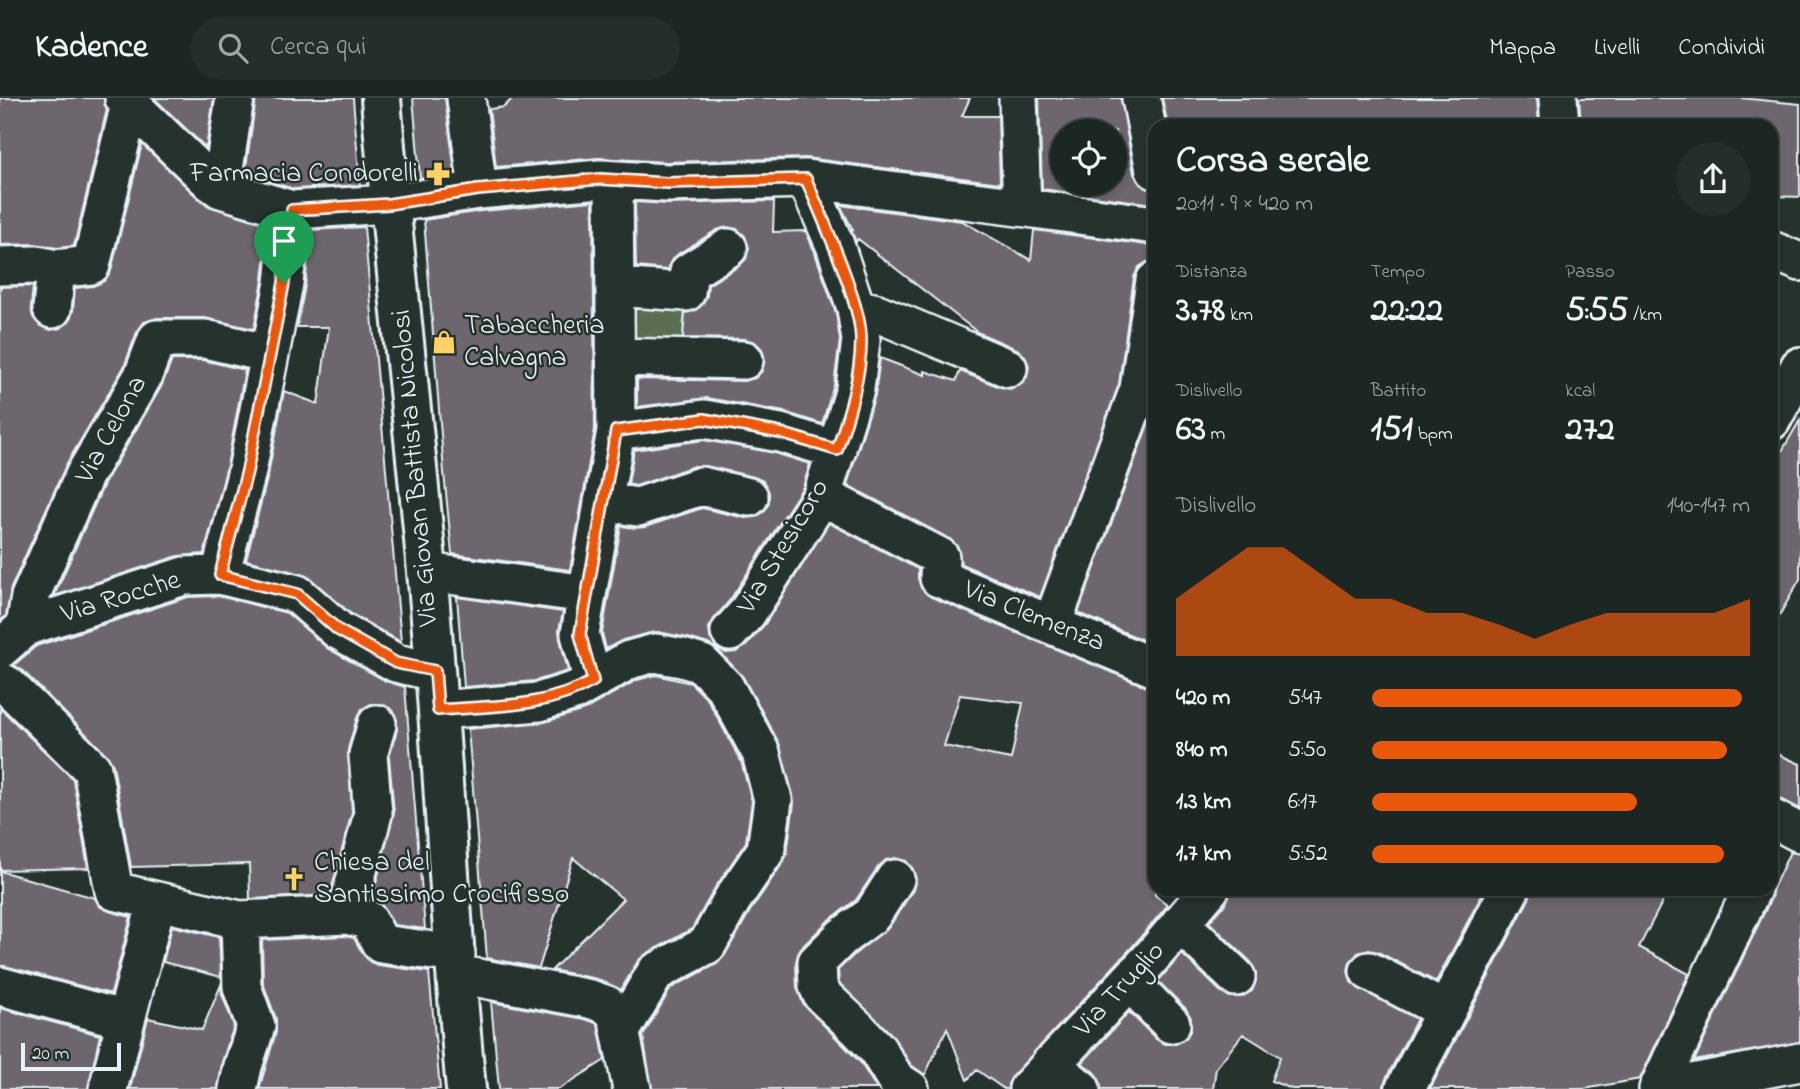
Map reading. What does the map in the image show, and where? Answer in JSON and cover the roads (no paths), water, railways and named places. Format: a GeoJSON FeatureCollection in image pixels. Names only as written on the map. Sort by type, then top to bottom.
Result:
{"type":"FeatureCollection","features":[{"type":"Feature","properties":{"kind":"street"},"geometry":{"type":"LineString","coordinates":[[221,188],[235,98]]}},
{"type":"Feature","properties":{"kind":"street","name":"Via Giovan Battista Nicolosi"},"geometry":{"type":"LineString","coordinates":[[381,98],[389,204],[427,572],[466,1089]]}},
{"type":"Feature","properties":{"kind":"street"},"geometry":{"type":"LineString","coordinates":[[466,98],[478,190]]}},
{"type":"Feature","properties":{"kind":"street"},"geometry":{"type":"LineString","coordinates":[[1018,98],[1022,207]]}},
{"type":"Feature","properties":{"kind":"street"},"geometry":{"type":"LineString","coordinates":[[1141,98],[1148,134]]}},
{"type":"Feature","properties":{"kind":"street"},"geometry":{"type":"LineString","coordinates":[[1558,98],[1559,119]]}},
{"type":"Feature","properties":{"kind":"street"},"geometry":{"type":"LineString","coordinates":[[127,101],[211,182],[221,188],[292,210],[389,204],[478,190],[600,179],[667,183],[806,179],[1148,224]]}},
{"type":"Feature","properties":{"kind":"street"},"geometry":{"type":"LineString","coordinates":[[0,266],[36,265],[56,269],[91,265],[127,101]]}},
{"type":"Feature","properties":{"kind":"street","name":"Via Stesicoro"},"geometry":{"type":"LineString","coordinates":[[730,632],[747,613],[822,496],[855,389],[861,340],[856,308],[835,244],[806,179]]}},
{"type":"Feature","properties":{"kind":"street"},"geometry":{"type":"LineString","coordinates":[[593,681],[580,634],[616,431],[614,180]]}},
{"type":"Feature","properties":{"kind":"street"},"geometry":{"type":"LineString","coordinates":[[220,575],[247,471],[284,283],[292,210]]}},
{"type":"Feature","properties":{"kind":"street"},"geometry":{"type":"LineString","coordinates":[[615,287],[687,292],[689,272],[729,248]]}},
{"type":"Feature","properties":{"kind":"street"},"geometry":{"type":"LineString","coordinates":[[1778,253],[1800,262]]}},
{"type":"Feature","properties":{"kind":"street"},"geometry":{"type":"LineString","coordinates":[[52,309],[56,269]]}},
{"type":"Feature","properties":{"kind":"street"},"geometry":{"type":"LineString","coordinates":[[856,308],[877,313],[1008,368]]}},
{"type":"Feature","properties":{"kind":"street","name":"Via Celona"},"geometry":{"type":"LineString","coordinates":[[13,638],[85,474],[143,376],[157,339],[205,339],[270,354]]}},
{"type":"Feature","properties":{"kind":"street"},"geometry":{"type":"LineString","coordinates":[[615,357],[744,360]]}},
{"type":"Feature","properties":{"kind":"street"},"geometry":{"type":"LineString","coordinates":[[1778,407],[1800,367]]}},
{"type":"Feature","properties":{"kind":"street"},"geometry":{"type":"LineString","coordinates":[[1052,624],[1147,395]]}},
{"type":"Feature","properties":{"kind":"street"},"geometry":{"type":"LineString","coordinates":[[616,431],[704,419],[780,433],[837,450]]}},
{"type":"Feature","properties":{"kind":"street"},"geometry":{"type":"LineString","coordinates":[[603,502],[638,508],[701,486],[749,497]]}},
{"type":"Feature","properties":{"kind":"street","name":"Via Clemenza"},"geometry":{"type":"LineString","coordinates":[[822,496],[940,557],[939,578],[1148,665]]}},
{"type":"Feature","properties":{"kind":"street"},"geometry":{"type":"LineString","coordinates":[[427,572],[587,594]]}},
{"type":"Feature","properties":{"kind":"street","name":"Via Rocche"},"geometry":{"type":"LineString","coordinates":[[13,638],[184,576],[220,575],[297,594],[338,630],[396,663],[435,671]]}},
{"type":"Feature","properties":{"kind":"street"},"geometry":{"type":"LineString","coordinates":[[438,710],[539,702],[577,690],[629,660],[655,653],[702,664],[725,687],[761,753],[773,800],[766,850],[732,900],[707,945],[656,972],[621,1031]]}},
{"type":"Feature","properties":{"kind":"street"},"geometry":{"type":"LineString","coordinates":[[0,681],[92,769],[114,891],[240,920],[346,915],[368,920],[381,944],[607,1005],[617,1015],[632,1089]]}},
{"type":"Feature","properties":{"kind":"street"},"geometry":{"type":"LineString","coordinates":[[346,915],[373,814],[368,755],[377,724]]}},
{"type":"Feature","properties":{"kind":"street"},"geometry":{"type":"LineString","coordinates":[[895,879],[872,915],[842,937],[817,962],[818,986],[821,995],[877,1049],[896,1080],[909,1089]]}},
{"type":"Feature","properties":{"kind":"street","name":"Via Truglio"},"geometry":{"type":"LineString","coordinates":[[1039,1077],[1204,896]]}},
{"type":"Feature","properties":{"kind":"street"},"geometry":{"type":"LineString","coordinates":[[1405,1089],[1506,896]]}},
{"type":"Feature","properties":{"kind":"street"},"geometry":{"type":"LineString","coordinates":[[1660,1089],[1749,896]]}},
{"type":"Feature","properties":{"kind":"street"},"geometry":{"type":"LineString","coordinates":[[108,1089],[157,901]]}},
{"type":"Feature","properties":{"kind":"street"},"geometry":{"type":"LineString","coordinates":[[238,1089],[256,1026],[242,987],[240,920]]}},
{"type":"Feature","properties":{"kind":"street"},"geometry":{"type":"LineString","coordinates":[[1180,923],[1236,977]]}},
{"type":"Feature","properties":{"kind":"street"},"geometry":{"type":"LineString","coordinates":[[1368,971],[1446,1011]]}},
{"type":"Feature","properties":{"kind":"street"},"geometry":{"type":"LineString","coordinates":[[1129,981],[1171,1024]]}},
{"type":"Feature","properties":{"kind":"street"},"geometry":{"type":"LineString","coordinates":[[0,986],[126,1020]]}},
{"type":"Feature","properties":{"kind":"street"},"geometry":{"type":"LineString","coordinates":[[1660,1089],[1800,1062]]}},
{"type":"Feature","properties":{"kind":"street"},"geometry":{"type":"LineString","coordinates":[[1039,1077],[1081,1089]]}},
{"type":"Feature","properties":{"kind":"place","name":"Farmacia Condorelli"},"geometry":{"type":"Point","coordinates":[438,174]}},
{"type":"Feature","properties":{"kind":"place","name":"Tabaccheria Calvagna"},"geometry":{"type":"Point","coordinates":[444,342]}},
{"type":"Feature","properties":{"kind":"place","name":"Chiesa del Santissimo Crocifisso"},"geometry":{"type":"Point","coordinates":[294,879]}}]}
